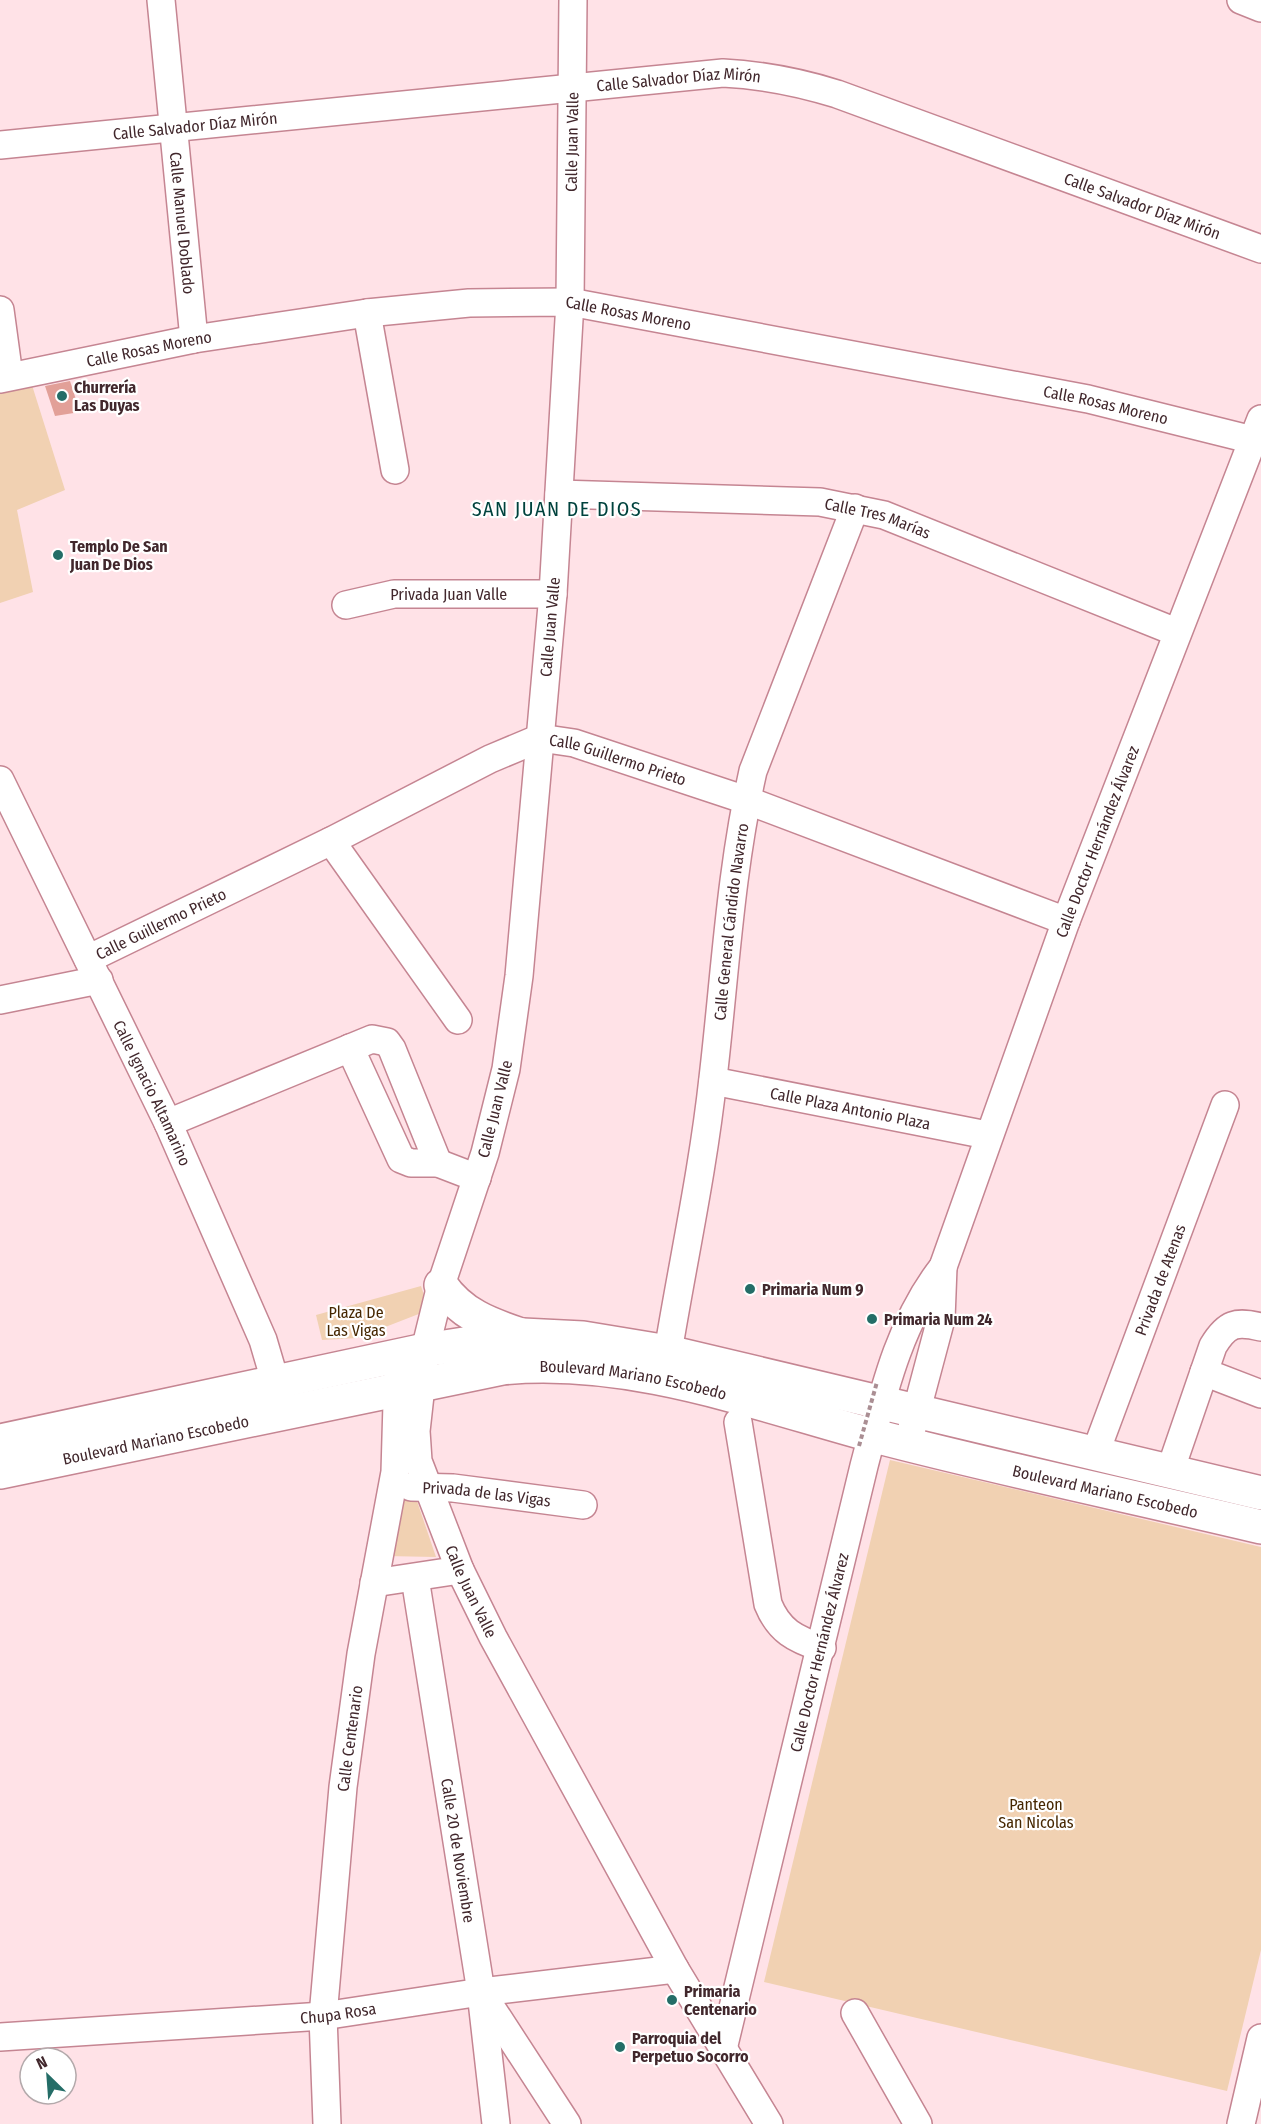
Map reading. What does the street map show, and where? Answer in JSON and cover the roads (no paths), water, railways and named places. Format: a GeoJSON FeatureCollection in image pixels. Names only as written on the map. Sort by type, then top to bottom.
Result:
{"type":"FeatureCollection","features":[{"type":"Feature","properties":{"kind":"main road"},"geometry":{"type":"LineString","coordinates":[[441,1285],[451,1300],[465,1311],[522,1335]]}},
{"type":"Feature","properties":{"kind":"main road","name":"Boulevard Mariano Escobedo"},"geometry":{"type":"LineString","coordinates":[[0,1472],[281,1398],[412,1353],[522,1335],[583,1338],[880,1392],[916,1409],[1261,1493]]}},
{"type":"Feature","properties":{"kind":"main road","name":"Boulevard Mariano Escobedo"},"geometry":{"type":"LineString","coordinates":[[0,1441],[281,1398],[409,1387],[502,1368],[537,1365],[608,1369],[749,1400],[866,1441],[908,1443],[1261,1527]]}},
{"type":"Feature","properties":{"kind":"street","name":"Calle Manuel Doblado"},"geometry":{"type":"LineString","coordinates":[[161,0],[194,339]]}},
{"type":"Feature","properties":{"kind":"street","name":"Calle Juan Valle"},"geometry":{"type":"LineString","coordinates":[[573,0],[570,302],[553,594],[519,976],[501,1090],[477,1178],[441,1285],[412,1353],[409,1387],[417,1451],[425,1486],[459,1570],[493,1637],[675,1969],[769,2124]]}},
{"type":"Feature","properties":{"kind":"street"},"geometry":{"type":"LineString","coordinates":[[1241,0],[1261,8]]}},
{"type":"Feature","properties":{"kind":"street","name":"Calle Salvador Díaz Mirón"},"geometry":{"type":"LineString","coordinates":[[0,145],[723,74],[759,75],[802,83],[1261,249]]}},
{"type":"Feature","properties":{"kind":"street","name":"Calle Rosas Moreno"},"geometry":{"type":"LineString","coordinates":[[5,378],[194,339],[367,313],[469,303],[570,302],[1257,430]]}},
{"type":"Feature","properties":{"kind":"street"},"geometry":{"type":"LineString","coordinates":[[0,310],[5,378]]}},
{"type":"Feature","properties":{"kind":"street"},"geometry":{"type":"LineString","coordinates":[[367,313],[395,470]]}},
{"type":"Feature","properties":{"kind":"street","name":"Calle Doctor Hernández Álvarez"},"geometry":{"type":"LineString","coordinates":[[908,1443],[941,1319],[943,1267],[987,1135],[1176,632],[1257,430]]}},
{"type":"Feature","properties":{"kind":"street","name":"Calle Tres Marías"},"geometry":{"type":"LineString","coordinates":[[559,494],[820,502],[855,507],[884,514],[1176,632]]}},
{"type":"Feature","properties":{"kind":"street","name":"Calle General Cándido Navarro"},"geometry":{"type":"LineString","coordinates":[[668,1352],[713,1081],[739,842],[753,771],[855,507]]}},
{"type":"Feature","properties":{"kind":"street","name":"Privada Juan Valle"},"geometry":{"type":"LineString","coordinates":[[346,605],[394,594],[553,594]]}},
{"type":"Feature","properties":{"kind":"street","name":"Calle Guillermo Prieto"},"geometry":{"type":"LineString","coordinates":[[0,1000],[93,970],[331,841],[490,759],[540,738],[574,743],[747,800],[1066,921]]}},
{"type":"Feature","properties":{"kind":"street","name":"Calle Ignacio Altamarino"},"geometry":{"type":"LineString","coordinates":[[0,780],[168,1124],[263,1340],[281,1398]]}},
{"type":"Feature","properties":{"kind":"street"},"geometry":{"type":"LineString","coordinates":[[331,841],[458,1020]]}},
{"type":"Feature","properties":{"kind":"street"},"geometry":{"type":"LineString","coordinates":[[168,1124],[372,1039],[387,1042],[392,1049],[438,1163]]}},
{"type":"Feature","properties":{"kind":"street"},"geometry":{"type":"LineString","coordinates":[[350,1048],[401,1159],[411,1163],[438,1163],[477,1178]]}},
{"type":"Feature","properties":{"kind":"street","name":"Calle Plaza Antonio Plaza"},"geometry":{"type":"LineString","coordinates":[[713,1081],[987,1135]]}},
{"type":"Feature","properties":{"kind":"street","name":"Privada de Atenas"},"geometry":{"type":"LineString","coordinates":[[1095,1454],[1225,1106]]}},
{"type":"Feature","properties":{"kind":"street","name":"Calle Doctor Hernández Álvarez"},"geometry":{"type":"LineString","coordinates":[[723,2049],[822,1648],[866,1441],[880,1392],[909,1321],[928,1285],[943,1267]]}},
{"type":"Feature","properties":{"kind":"street"},"geometry":{"type":"LineString","coordinates":[[1170,1471],[1213,1346],[1222,1331],[1234,1324],[1261,1326]]}},
{"type":"Feature","properties":{"kind":"street"},"geometry":{"type":"LineString","coordinates":[[1204,1372],[1261,1394]]}},
{"type":"Feature","properties":{"kind":"street","name":"Calle Centenario"},"geometry":{"type":"LineString","coordinates":[[327,2124],[323,2016],[343,1787],[374,1583],[409,1387]]}},
{"type":"Feature","properties":{"kind":"street"},"geometry":{"type":"LineString","coordinates":[[738,1422],[768,1604],[775,1620],[795,1639],[822,1648]]}},
{"type":"Feature","properties":{"kind":"street","name":"Privada de las Vigas"},"geometry":{"type":"LineString","coordinates":[[392,1488],[425,1486],[583,1505]]}},
{"type":"Feature","properties":{"kind":"street"},"geometry":{"type":"LineString","coordinates":[[374,1583],[459,1570]]}},
{"type":"Feature","properties":{"kind":"street","name":"Calle 20 de Noviembre"},"geometry":{"type":"LineString","coordinates":[[416,1578],[481,1992],[496,2124]]}},
{"type":"Feature","properties":{"kind":"street","name":"Chupa Rosa"},"geometry":{"type":"LineString","coordinates":[[0,2037],[323,2016],[481,1992],[675,1969]]}},
{"type":"Feature","properties":{"kind":"street"},"geometry":{"type":"LineString","coordinates":[[481,1992],[567,2124]]}},
{"type":"Feature","properties":{"kind":"street"},"geometry":{"type":"LineString","coordinates":[[855,2013],[918,2124]]}},
{"type":"Feature","properties":{"kind":"street"},"geometry":{"type":"LineString","coordinates":[[1241,2124],[1261,2038]]}},
{"type":"Feature","properties":{"kind":"place","name":"Churrería Las Duyas"},"geometry":{"type":"Point","coordinates":[62,396]}},
{"type":"Feature","properties":{"kind":"place","name":"Templo De San Juan De Dios"},"geometry":{"type":"Point","coordinates":[58,555]}},
{"type":"Feature","properties":{"kind":"place","name":"Primaria Num 9"},"geometry":{"type":"Point","coordinates":[750,1289]}},
{"type":"Feature","properties":{"kind":"place","name":"Primaria Num 24"},"geometry":{"type":"Point","coordinates":[872,1319]}},
{"type":"Feature","properties":{"kind":"place","name":"Primaria Centenario"},"geometry":{"type":"Point","coordinates":[672,2000]}},
{"type":"Feature","properties":{"kind":"place","name":"Parroquia del Perpetuo Socorro"},"geometry":{"type":"Point","coordinates":[620,2047]}},
{"type":"Feature","properties":{"kind":"district","name":"SAN JUAN DE DIOS"},"geometry":{"type":"Point","coordinates":[557,509]}},
{"type":"Feature","properties":{"kind":"park label","name":"Plaza De Las Vigas"},"geometry":{"type":"Point","coordinates":[356,1321]}},
{"type":"Feature","properties":{"kind":"park label","name":"Panteon San Nicolas"},"geometry":{"type":"Point","coordinates":[1036,1813]}}]}
